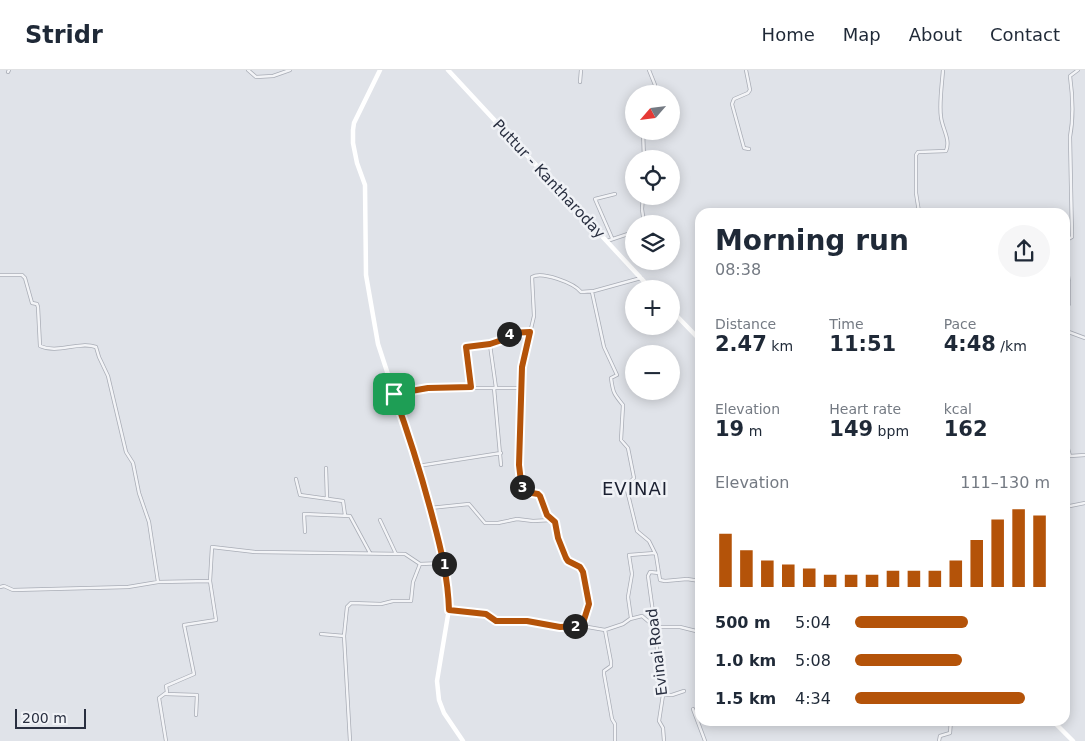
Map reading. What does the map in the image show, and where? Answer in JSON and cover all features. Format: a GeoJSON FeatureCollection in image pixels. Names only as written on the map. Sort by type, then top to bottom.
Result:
{"type":"FeatureCollection","features":[{"type":"Feature","properties":{"kind":"street"},"geometry":{"type":"LineString","coordinates":[[248,70],[256,77],[273,76],[290,70]]}},
{"type":"Feature","properties":{"kind":"street"},"geometry":{"type":"LineString","coordinates":[[380,70],[352,130],[357,163],[365,185],[366,275],[378,344],[418,466],[444,563],[449,610],[437,681],[439,700],[444,713],[463,741]]}},
{"type":"Feature","properties":{"kind":"street","name":"Puttur - Kantharoday"},"geometry":{"type":"LineString","coordinates":[[448,70],[641,278]]}},
{"type":"Feature","properties":{"kind":"street"},"geometry":{"type":"LineString","coordinates":[[580,82],[581,70]]}},
{"type":"Feature","properties":{"kind":"street"},"geometry":{"type":"LineString","coordinates":[[649,70],[655,85]]}},
{"type":"Feature","properties":{"kind":"street"},"geometry":{"type":"LineString","coordinates":[[746,70],[750,90],[748,93],[734,99],[732,104],[744,148],[748,150]]}},
{"type":"Feature","properties":{"kind":"street"},"geometry":{"type":"LineString","coordinates":[[918,208],[916,192],[916,156],[918,152],[946,151],[948,148],[941,118],[943,70]]}},
{"type":"Feature","properties":{"kind":"street"},"geometry":{"type":"LineString","coordinates":[[1070,238],[1072,237],[1070,137],[1074,100],[1070,76],[1078,70]]}},
{"type":"Feature","properties":{"kind":"street"},"geometry":{"type":"LineString","coordinates":[[612,238],[595,199],[615,194]]}},
{"type":"Feature","properties":{"kind":"street"},"geometry":{"type":"LineString","coordinates":[[606,241],[625,234]]}},
{"type":"Feature","properties":{"kind":"street"},"geometry":{"type":"LineString","coordinates":[[0,275],[22,275],[25,278],[32,303],[37,304],[38,307],[40,346],[44,348],[96,347],[108,376],[125,446],[133,463],[139,493],[149,522],[158,582]]}},
{"type":"Feature","properties":{"kind":"street"},"geometry":{"type":"LineString","coordinates":[[582,626],[589,604],[585,578],[580,567],[566,558],[558,538],[554,520],[547,515],[538,494],[522,490],[521,484],[519,465],[522,367],[534,316],[532,277],[534,275],[547,275],[577,287],[581,292],[592,292],[641,278]]}},
{"type":"Feature","properties":{"kind":"street"},"geometry":{"type":"LineString","coordinates":[[592,292],[604,347],[617,375],[612,378],[613,391],[616,398],[623,405],[621,440],[628,448],[634,478],[627,486],[627,490],[637,531],[649,541],[655,553],[660,580],[695,580]]}},
{"type":"Feature","properties":{"kind":"street"},"geometry":{"type":"LineString","coordinates":[[680,319],[695,333]]}},
{"type":"Feature","properties":{"kind":"street"},"geometry":{"type":"LineString","coordinates":[[471,387],[466,347],[490,344],[508,338],[510,333],[530,332]]}},
{"type":"Feature","properties":{"kind":"street"},"geometry":{"type":"LineString","coordinates":[[1070,332],[1085,338]]}},
{"type":"Feature","properties":{"kind":"street"},"geometry":{"type":"LineString","coordinates":[[490,345],[501,465]]}},
{"type":"Feature","properties":{"kind":"street"},"geometry":{"type":"LineString","coordinates":[[394,394],[428,388],[522,388]]}},
{"type":"Feature","properties":{"kind":"street"},"geometry":{"type":"LineString","coordinates":[[418,466],[501,453]]}},
{"type":"Feature","properties":{"kind":"street"},"geometry":{"type":"LineString","coordinates":[[1070,456],[1085,455]]}},
{"type":"Feature","properties":{"kind":"street"},"geometry":{"type":"LineString","coordinates":[[326,468],[327,498]]}},
{"type":"Feature","properties":{"kind":"street"},"geometry":{"type":"LineString","coordinates":[[296,478],[300,495],[343,501],[345,515]]}},
{"type":"Feature","properties":{"kind":"street"},"geometry":{"type":"LineString","coordinates":[[1070,506],[1085,503]]}},
{"type":"Feature","properties":{"kind":"street"},"geometry":{"type":"LineString","coordinates":[[430,508],[470,504],[485,523],[498,523],[517,519],[533,521],[554,520]]}},
{"type":"Feature","properties":{"kind":"street"},"geometry":{"type":"LineString","coordinates":[[305,532],[304,514],[345,515],[352,518],[370,553]]}},
{"type":"Feature","properties":{"kind":"street"},"geometry":{"type":"LineString","coordinates":[[380,520],[396,554]]}},
{"type":"Feature","properties":{"kind":"street"},"geometry":{"type":"LineString","coordinates":[[166,741],[159,698],[167,692],[166,686],[194,674],[184,625],[216,620],[210,582],[212,547],[255,552],[405,554],[420,564],[444,563]]}},
{"type":"Feature","properties":{"kind":"street"},"geometry":{"type":"LineString","coordinates":[[631,618],[628,597],[632,574],[629,554],[655,553]]}},
{"type":"Feature","properties":{"kind":"street"},"geometry":{"type":"LineString","coordinates":[[350,741],[344,636],[348,604],[381,604],[393,601],[411,601],[413,582],[420,564]]}},
{"type":"Feature","properties":{"kind":"street","name":"Evinai Road"},"geometry":{"type":"LineString","coordinates":[[659,573],[650,572],[648,576],[660,684],[663,695],[658,721],[663,728],[664,741]]}},
{"type":"Feature","properties":{"kind":"street"},"geometry":{"type":"LineString","coordinates":[[0,586],[13,590],[128,587],[158,582],[210,582]]}},
{"type":"Feature","properties":{"kind":"street"},"geometry":{"type":"LineString","coordinates":[[449,610],[486,614],[496,621],[527,621],[560,627],[582,626],[605,630],[623,624],[631,618],[645,617],[655,628],[680,627],[695,631]]}},
{"type":"Feature","properties":{"kind":"street"},"geometry":{"type":"LineString","coordinates":[[605,630],[611,662],[610,666],[604,670],[604,674],[612,719],[615,724],[615,741]]}},
{"type":"Feature","properties":{"kind":"street"},"geometry":{"type":"LineString","coordinates":[[321,634],[344,636]]}},
{"type":"Feature","properties":{"kind":"street"},"geometry":{"type":"LineString","coordinates":[[663,695],[672,695],[684,691]]}},
{"type":"Feature","properties":{"kind":"street"},"geometry":{"type":"LineString","coordinates":[[164,694],[197,695],[196,715]]}},
{"type":"Feature","properties":{"kind":"street"},"geometry":{"type":"LineString","coordinates":[[693,709],[695,714]]}},
{"type":"Feature","properties":{"kind":"street"},"geometry":{"type":"LineString","coordinates":[[699,726],[705,741]]}},
{"type":"Feature","properties":{"kind":"street"},"geometry":{"type":"LineString","coordinates":[[939,741],[940,736],[950,733],[951,726]]}},
{"type":"Feature","properties":{"kind":"street"},"geometry":{"type":"LineString","coordinates":[[1058,726],[1073,741]]}},
{"type":"Feature","properties":{"kind":"district","name":"EVINAI"},"geometry":{"type":"Point","coordinates":[635,489]}},
{"type":"Feature","properties":{"kind":"route"},"geometry":{"type":"LineString","coordinates":[[530,332],[522,367],[519,465],[522,490],[540,496],[547,515],[555,522],[558,538],[566,558],[580,567],[583,572],[589,604],[582,626],[560,627],[527,621],[496,621],[490,618],[488,614],[466,610],[449,610],[444,563],[428,496],[409,434],[394,394],[428,388],[471,387],[466,347],[490,344],[494,341],[508,338],[510,333],[530,332]]}}]}
